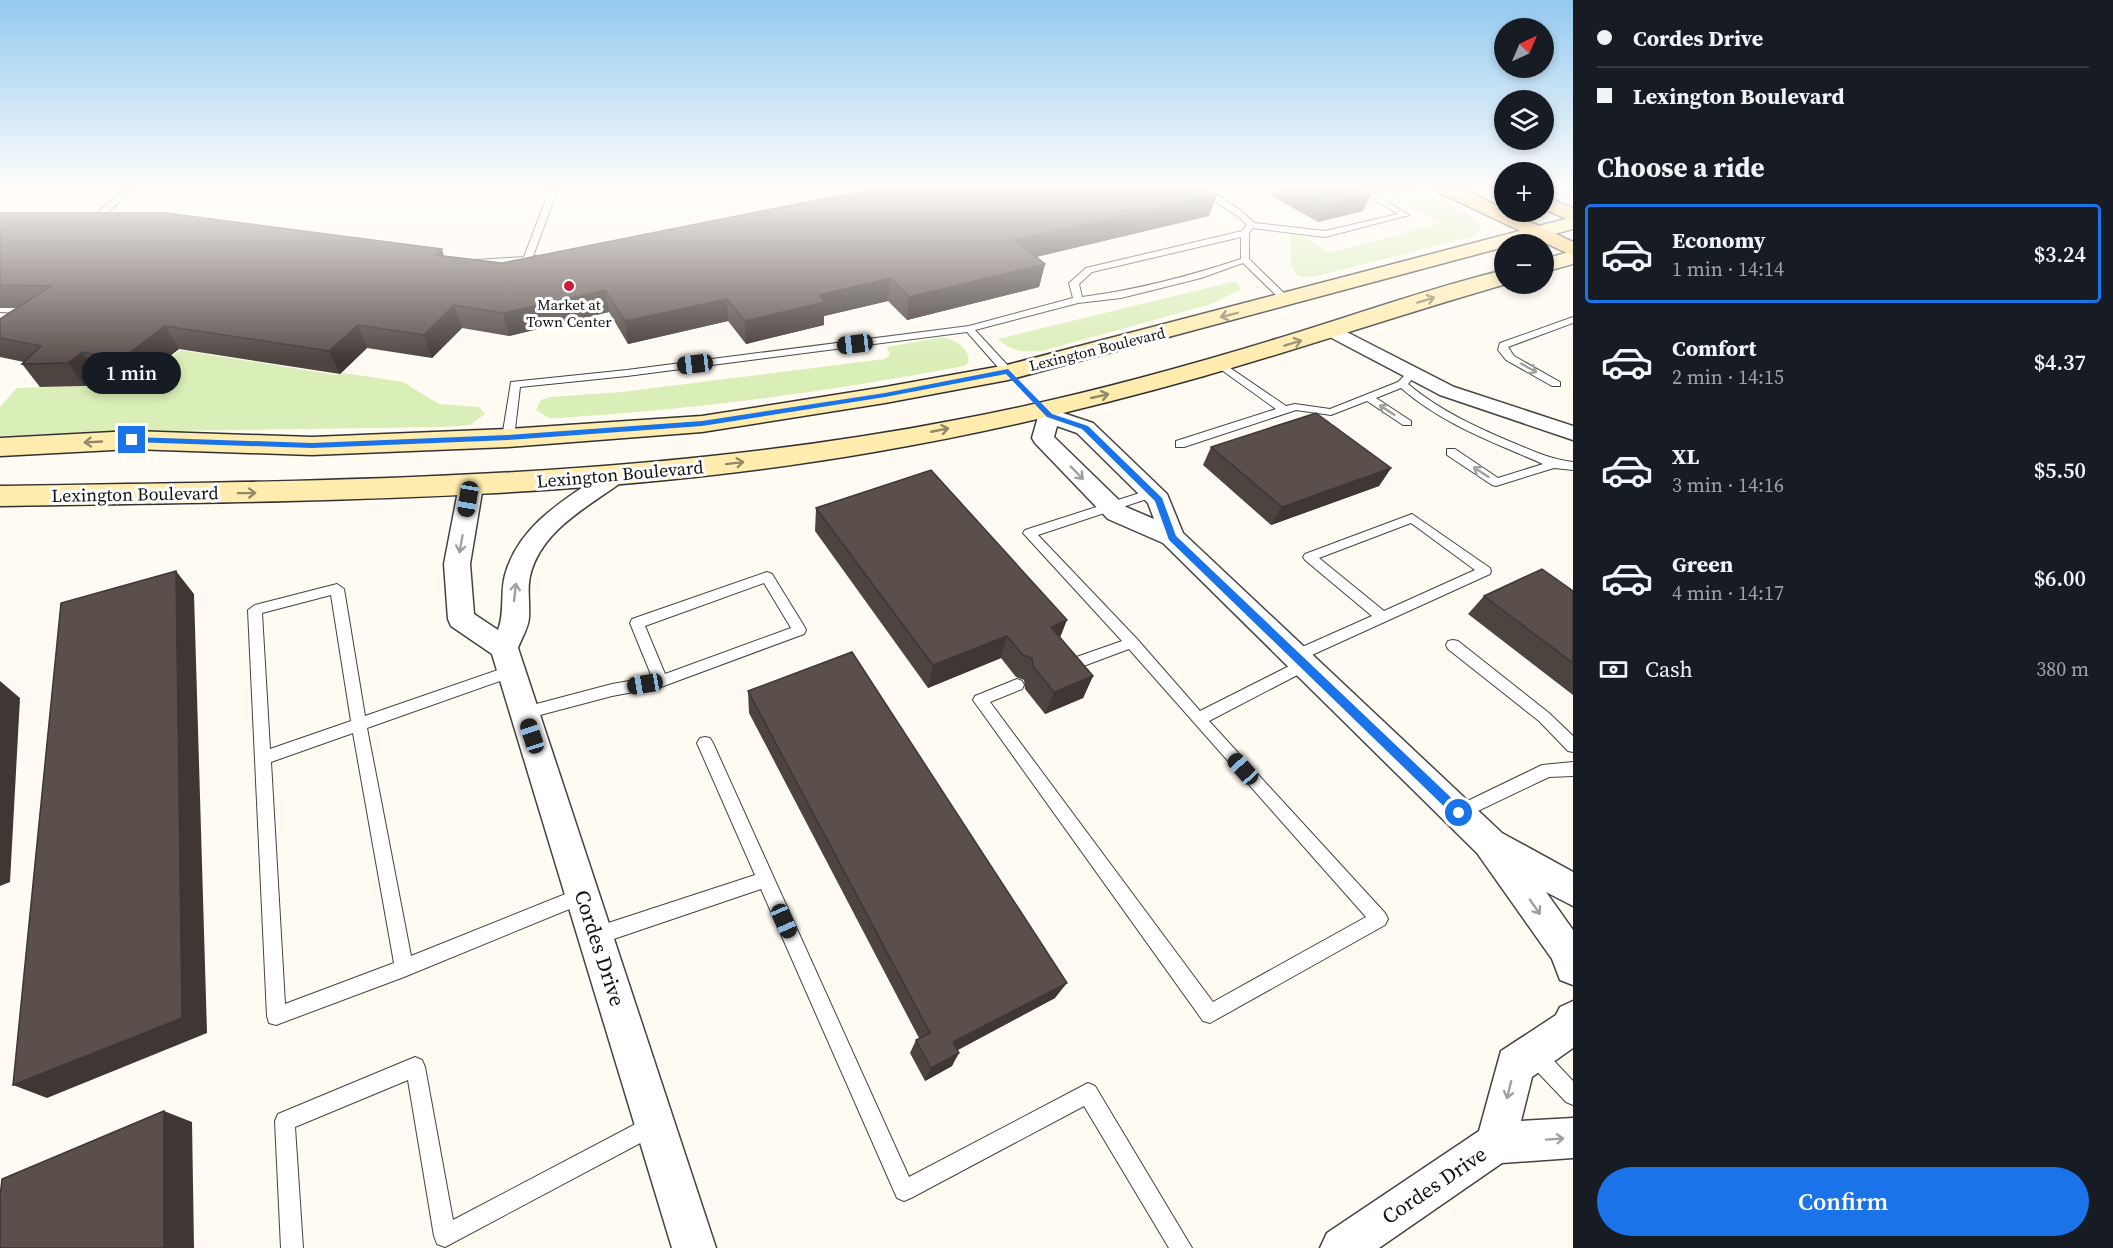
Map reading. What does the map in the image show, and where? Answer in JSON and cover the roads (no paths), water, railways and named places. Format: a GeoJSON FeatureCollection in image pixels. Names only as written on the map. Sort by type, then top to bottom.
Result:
{"type":"FeatureCollection","features":[{"type":"Feature","properties":{"kind":"main road","name":"Lexington Boulevard"},"geometry":{"type":"LineString","coordinates":[[0,447],[132,440],[312,446],[508,438],[702,424],[885,395],[1008,372],[1491,244]]}},
{"type":"Feature","properties":{"kind":"main road"},"geometry":{"type":"LineString","coordinates":[[1554,263],[1573,257]]}},
{"type":"Feature","properties":{"kind":"main road","name":"Lexington Boulevard"},"geometry":{"type":"LineString","coordinates":[[0,496],[304,492],[471,486],[615,476],[839,449],[1046,413],[1333,331],[1494,280]]}},
{"type":"Feature","properties":{"kind":"main road"},"geometry":{"type":"LineString","coordinates":[[1286,300],[1333,331]]}},
{"type":"Feature","properties":{"kind":"main road"},"geometry":{"type":"LineString","coordinates":[[1008,372],[1046,413]]}},
{"type":"Feature","properties":{"kind":"main road"},"geometry":{"type":"LineString","coordinates":[[471,486],[508,438]]}},
{"type":"Feature","properties":{"kind":"street"},"geometry":{"type":"LineString","coordinates":[[1333,331],[1408,378],[1573,433]]}},
{"type":"Feature","properties":{"kind":"street"},"geometry":{"type":"LineString","coordinates":[[1172,537],[1159,500],[1152,493],[1085,428],[1046,413],[1043,438],[1110,507],[1117,513],[1172,537],[1489,842],[1564,946],[1573,967]]}},
{"type":"Feature","properties":{"kind":"street"},"geometry":{"type":"LineString","coordinates":[[508,660],[516,619],[514,604],[517,577],[524,556],[551,521],[615,476]]}},
{"type":"Feature","properties":{"kind":"street"},"geometry":{"type":"LineString","coordinates":[[471,486],[458,564],[461,619],[508,660]]}},
{"type":"Feature","properties":{"kind":"street","name":"Cordes Drive"},"geometry":{"type":"LineString","coordinates":[[508,660],[694,1248]]}},
{"type":"Feature","properties":{"kind":"street"},"geometry":{"type":"LineString","coordinates":[[1489,842],[1573,890]]}},
{"type":"Feature","properties":{"kind":"street","name":"Cordes Drive"},"geometry":{"type":"LineString","coordinates":[[1496,1143],[1515,1065],[1570,1028],[1573,1020]]}},
{"type":"Feature","properties":{"kind":"street","name":"Cordes Drive"},"geometry":{"type":"LineString","coordinates":[[1342,1248],[1496,1143],[1573,1138]]}},
{"type":"Feature","properties":{"kind":"lane"},"geometry":{"type":"LineString","coordinates":[[528,258],[534,244]]}},
{"type":"Feature","properties":{"kind":"lane"},"geometry":{"type":"LineString","coordinates":[[1078,300],[1074,283],[1089,270],[1189,244]]}},
{"type":"Feature","properties":{"kind":"lane"},"geometry":{"type":"LineString","coordinates":[[1245,260],[1247,244]]}},
{"type":"Feature","properties":{"kind":"lane"},"geometry":{"type":"LineString","coordinates":[[466,262],[550,258]]}},
{"type":"Feature","properties":{"kind":"lane"},"geometry":{"type":"LineString","coordinates":[[508,438],[515,384],[627,373],[969,329],[1078,300],[1121,295],[1198,276],[1245,260]]}},
{"type":"Feature","properties":{"kind":"lane"},"geometry":{"type":"LineString","coordinates":[[1245,260],[1286,300]]}},
{"type":"Feature","properties":{"kind":"lane"},"geometry":{"type":"LineString","coordinates":[[0,316],[15,316],[17,322],[0,341]]}},
{"type":"Feature","properties":{"kind":"lane"},"geometry":{"type":"LineString","coordinates":[[1556,384],[1510,358],[1503,350],[1503,345],[1573,320]]}},
{"type":"Feature","properties":{"kind":"lane"},"geometry":{"type":"LineString","coordinates":[[969,329],[1008,372]]}},
{"type":"Feature","properties":{"kind":"lane"},"geometry":{"type":"LineString","coordinates":[[1220,364],[1284,410]]}},
{"type":"Feature","properties":{"kind":"lane"},"geometry":{"type":"LineString","coordinates":[[1180,444],[1295,407],[1331,412],[1368,398],[1408,378],[1416,396],[1446,415],[1554,464],[1573,466]]}},
{"type":"Feature","properties":{"kind":"lane"},"geometry":{"type":"LineString","coordinates":[[1368,398],[1407,423]]}},
{"type":"Feature","properties":{"kind":"lane"},"geometry":{"type":"LineString","coordinates":[[1451,452],[1496,482],[1554,464]]}},
{"type":"Feature","properties":{"kind":"lane"},"geometry":{"type":"LineString","coordinates":[[1017,685],[980,700],[1210,1014],[1379,919],[1132,643],[1029,533],[1152,493]]}},
{"type":"Feature","properties":{"kind":"lane"},"geometry":{"type":"LineString","coordinates":[[1198,719],[1383,617],[1485,571],[1412,518],[1309,557],[1383,617]]}},
{"type":"Feature","properties":{"kind":"lane"},"geometry":{"type":"LineString","coordinates":[[525,713],[612,690],[661,681],[799,630],[767,577],[637,623],[661,681]]}},
{"type":"Feature","properties":{"kind":"lane"},"geometry":{"type":"LineString","coordinates":[[404,968],[359,725],[337,589],[255,610],[276,1016],[404,968],[583,895]]}},
{"type":"Feature","properties":{"kind":"lane"},"geometry":{"type":"LineString","coordinates":[[1070,665],[1132,643]]}},
{"type":"Feature","properties":{"kind":"lane"},"geometry":{"type":"LineString","coordinates":[[1453,645],[1545,717],[1573,746]]}},
{"type":"Feature","properties":{"kind":"lane"},"geometry":{"type":"LineString","coordinates":[[264,758],[359,725],[508,660]]}},
{"type":"Feature","properties":{"kind":"lane"},"geometry":{"type":"LineString","coordinates":[[705,743],[904,1191],[1088,1093],[1181,1248]]}},
{"type":"Feature","properties":{"kind":"lane"},"geometry":{"type":"LineString","coordinates":[[1459,813],[1546,770],[1573,769]]}},
{"type":"Feature","properties":{"kind":"lane"},"geometry":{"type":"LineString","coordinates":[[596,936],[766,879]]}},
{"type":"Feature","properties":{"kind":"lane"},"geometry":{"type":"LineString","coordinates":[[1533,1053],[1573,1095]]}},
{"type":"Feature","properties":{"kind":"lane"},"geometry":{"type":"LineString","coordinates":[[292,1248],[285,1121],[415,1068],[446,1242],[656,1124]]}},
{"type":"Feature","properties":{"kind":"place","name":"Market at Town Center"},"geometry":{"type":"Point","coordinates":[569,286]}}]}
